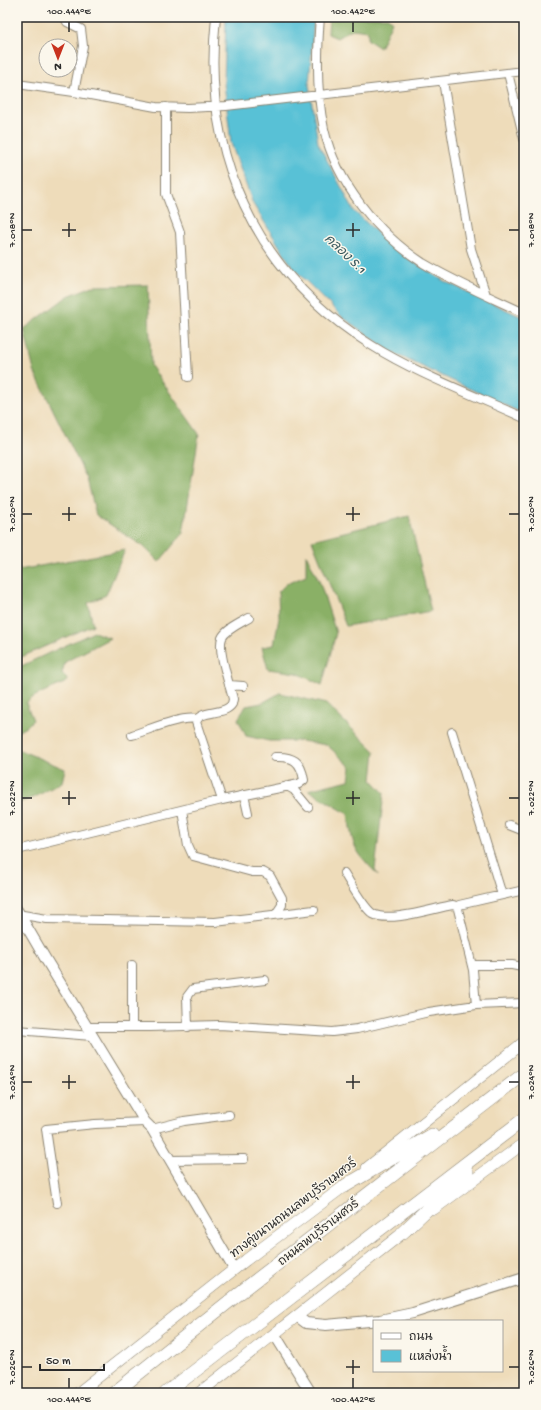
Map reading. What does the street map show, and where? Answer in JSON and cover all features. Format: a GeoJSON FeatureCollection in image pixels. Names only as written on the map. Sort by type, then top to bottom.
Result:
{"type":"FeatureCollection","features":[{"type":"Feature","properties":{"kind":"main road","name":"ทางคู่ขนานถนนลพบุรีราเมศวร์"},"geometry":{"type":"LineString","coordinates":[[78,1393],[234,1270],[345,1186],[524,1042]]}},
{"type":"Feature","properties":{"kind":"main road","name":"ถนนลพบุรีราเมศวร์"},"geometry":{"type":"LineString","coordinates":[[114,1393],[475,1110],[524,1074]]}},
{"type":"Feature","properties":{"kind":"main road"},"geometry":{"type":"LineString","coordinates":[[345,1186],[475,1110]]}},
{"type":"Feature","properties":{"kind":"main road"},"geometry":{"type":"LineString","coordinates":[[402,1233],[522,1121]]}},
{"type":"Feature","properties":{"kind":"main road"},"geometry":{"type":"LineString","coordinates":[[166,1393],[522,1121]]}},
{"type":"Feature","properties":{"kind":"main road"},"geometry":{"type":"LineString","coordinates":[[199,1393],[298,1317],[402,1233],[524,1143]]}},
{"type":"Feature","properties":{"kind":"street"},"geometry":{"type":"LineString","coordinates":[[65,17],[67,22],[81,29],[83,46],[74,92]]}},
{"type":"Feature","properties":{"kind":"street"},"geometry":{"type":"LineString","coordinates":[[216,17],[214,54],[216,107],[221,139],[231,174],[242,201],[266,246],[311,299],[336,321],[371,346],[413,368],[524,418]]}},
{"type":"Feature","properties":{"kind":"street"},"geometry":{"type":"LineString","coordinates":[[320,17],[318,39],[318,96],[324,130],[332,153],[361,206],[375,224],[422,262],[524,313]]}},
{"type":"Feature","properties":{"kind":"street"},"geometry":{"type":"LineString","coordinates":[[17,84],[166,107],[216,107],[443,82],[524,70]]}},
{"type":"Feature","properties":{"kind":"street"},"geometry":{"type":"LineString","coordinates":[[508,73],[524,139]]}},
{"type":"Feature","properties":{"kind":"street"},"geometry":{"type":"LineString","coordinates":[[443,82],[471,249],[486,295]]}},
{"type":"Feature","properties":{"kind":"street"},"geometry":{"type":"LineString","coordinates":[[166,107],[166,194],[180,232],[188,377]]}},
{"type":"Feature","properties":{"kind":"street"},"geometry":{"type":"LineString","coordinates":[[132,735],[190,718],[197,719],[230,707],[233,699],[220,647],[222,638],[228,631],[249,618]]}},
{"type":"Feature","properties":{"kind":"street"},"geometry":{"type":"LineString","coordinates":[[229,685],[243,686]]}},
{"type":"Feature","properties":{"kind":"street"},"geometry":{"type":"LineString","coordinates":[[197,719],[196,725],[222,800]]}},
{"type":"Feature","properties":{"kind":"street"},"geometry":{"type":"LineString","coordinates":[[452,732],[502,895]]}},
{"type":"Feature","properties":{"kind":"street"},"geometry":{"type":"LineString","coordinates":[[17,850],[222,800],[299,784],[304,780],[303,771],[299,763],[294,758],[274,757]]}},
{"type":"Feature","properties":{"kind":"street"},"geometry":{"type":"LineString","coordinates":[[287,786],[294,790],[308,807]]}},
{"type":"Feature","properties":{"kind":"street"},"geometry":{"type":"LineString","coordinates":[[244,795],[248,813]]}},
{"type":"Feature","properties":{"kind":"street"},"geometry":{"type":"LineString","coordinates":[[182,810],[188,845],[193,856],[252,872],[263,872],[270,876],[282,898],[282,906],[276,914]]}},
{"type":"Feature","properties":{"kind":"street"},"geometry":{"type":"LineString","coordinates":[[509,825],[524,831]]}},
{"type":"Feature","properties":{"kind":"street"},"geometry":{"type":"LineString","coordinates":[[344,873],[356,893],[372,913],[381,916],[406,915],[453,905],[458,907],[459,905],[524,890]]}},
{"type":"Feature","properties":{"kind":"street"},"geometry":{"type":"LineString","coordinates":[[458,907],[472,965],[476,1005]]}},
{"type":"Feature","properties":{"kind":"street"},"geometry":{"type":"LineString","coordinates":[[18,913],[47,919],[215,922],[314,910]]}},
{"type":"Feature","properties":{"kind":"street"},"geometry":{"type":"LineString","coordinates":[[18,913],[86,1027],[170,1160],[234,1270]]}},
{"type":"Feature","properties":{"kind":"street"},"geometry":{"type":"LineString","coordinates":[[132,965],[132,1027]]}},
{"type":"Feature","properties":{"kind":"street"},"geometry":{"type":"LineString","coordinates":[[472,965],[512,965],[522,967]]}},
{"type":"Feature","properties":{"kind":"street"},"geometry":{"type":"LineString","coordinates":[[188,1027],[186,997],[193,989],[265,980]]}},
{"type":"Feature","properties":{"kind":"street"},"geometry":{"type":"LineString","coordinates":[[86,1027],[188,1027],[219,1024],[332,1032],[357,1029],[429,1012],[476,1005],[524,1003]]}},
{"type":"Feature","properties":{"kind":"street"},"geometry":{"type":"LineString","coordinates":[[17,1030],[92,1036]]}},
{"type":"Feature","properties":{"kind":"street"},"geometry":{"type":"LineString","coordinates":[[58,1203],[46,1128],[95,1124],[148,1125],[229,1115]]}},
{"type":"Feature","properties":{"kind":"street"},"geometry":{"type":"LineString","coordinates":[[170,1160],[244,1159]]}},
{"type":"Feature","properties":{"kind":"street"},"geometry":{"type":"LineString","coordinates":[[380,1320],[413,1313],[524,1278]]}},
{"type":"Feature","properties":{"kind":"street"},"geometry":{"type":"LineString","coordinates":[[298,1317],[306,1324],[326,1325],[373,1321]]}},
{"type":"Feature","properties":{"kind":"street"},"geometry":{"type":"LineString","coordinates":[[275,1335],[311,1393]]}},
{"type":"Feature","properties":{"kind":"green space"},"geometry":{"type":"Polygon","coordinates":[[[329,17],[388,17],[392,22],[380,48],[368,40],[368,31],[352,29],[337,38],[328,34],[329,17]]]}},
{"type":"Feature","properties":{"kind":"green space"},"geometry":{"type":"Polygon","coordinates":[[[148,285],[151,366],[199,434],[183,533],[159,562],[144,547],[96,515],[87,479],[34,371],[24,329],[68,296],[93,286],[148,285]]]}},
{"type":"Feature","properties":{"kind":"green space"},"geometry":{"type":"Polygon","coordinates":[[[409,516],[431,611],[346,626],[312,540],[409,516]]]}},
{"type":"Feature","properties":{"kind":"green space"},"geometry":{"type":"Polygon","coordinates":[[[125,550],[106,595],[88,603],[93,625],[17,659],[17,567],[19,570],[125,550]]]}},
{"type":"Feature","properties":{"kind":"green space"},"geometry":{"type":"Polygon","coordinates":[[[306,554],[320,583],[336,633],[322,685],[297,673],[268,669],[262,647],[274,645],[279,618],[278,592],[286,584],[306,576],[306,554]]]}},
{"type":"Feature","properties":{"kind":"green space"},"geometry":{"type":"Polygon","coordinates":[[[94,632],[110,638],[65,662],[62,673],[68,681],[40,693],[26,703],[33,720],[26,727],[17,732],[17,668],[94,632]]]}},
{"type":"Feature","properties":{"kind":"green space"},"geometry":{"type":"Polygon","coordinates":[[[280,693],[326,704],[375,751],[372,780],[384,793],[375,870],[378,875],[359,854],[353,842],[348,814],[308,790],[349,780],[351,767],[327,745],[301,741],[269,741],[246,736],[238,719],[246,706],[262,703],[280,693]]]}},
{"type":"Feature","properties":{"kind":"green space"},"geometry":{"type":"Polygon","coordinates":[[[17,749],[65,769],[62,782],[35,797],[17,803],[17,749]]]}},
{"type":"Feature","properties":{"kind":"water","name":"คลอง ร.1"},"geometry":{"type":"Polygon","coordinates":[[[226,17],[314,17],[309,85],[318,143],[354,211],[398,252],[444,281],[524,318],[524,414],[391,352],[341,316],[293,268],[253,204],[231,143],[224,83],[226,17]]]}}]}
